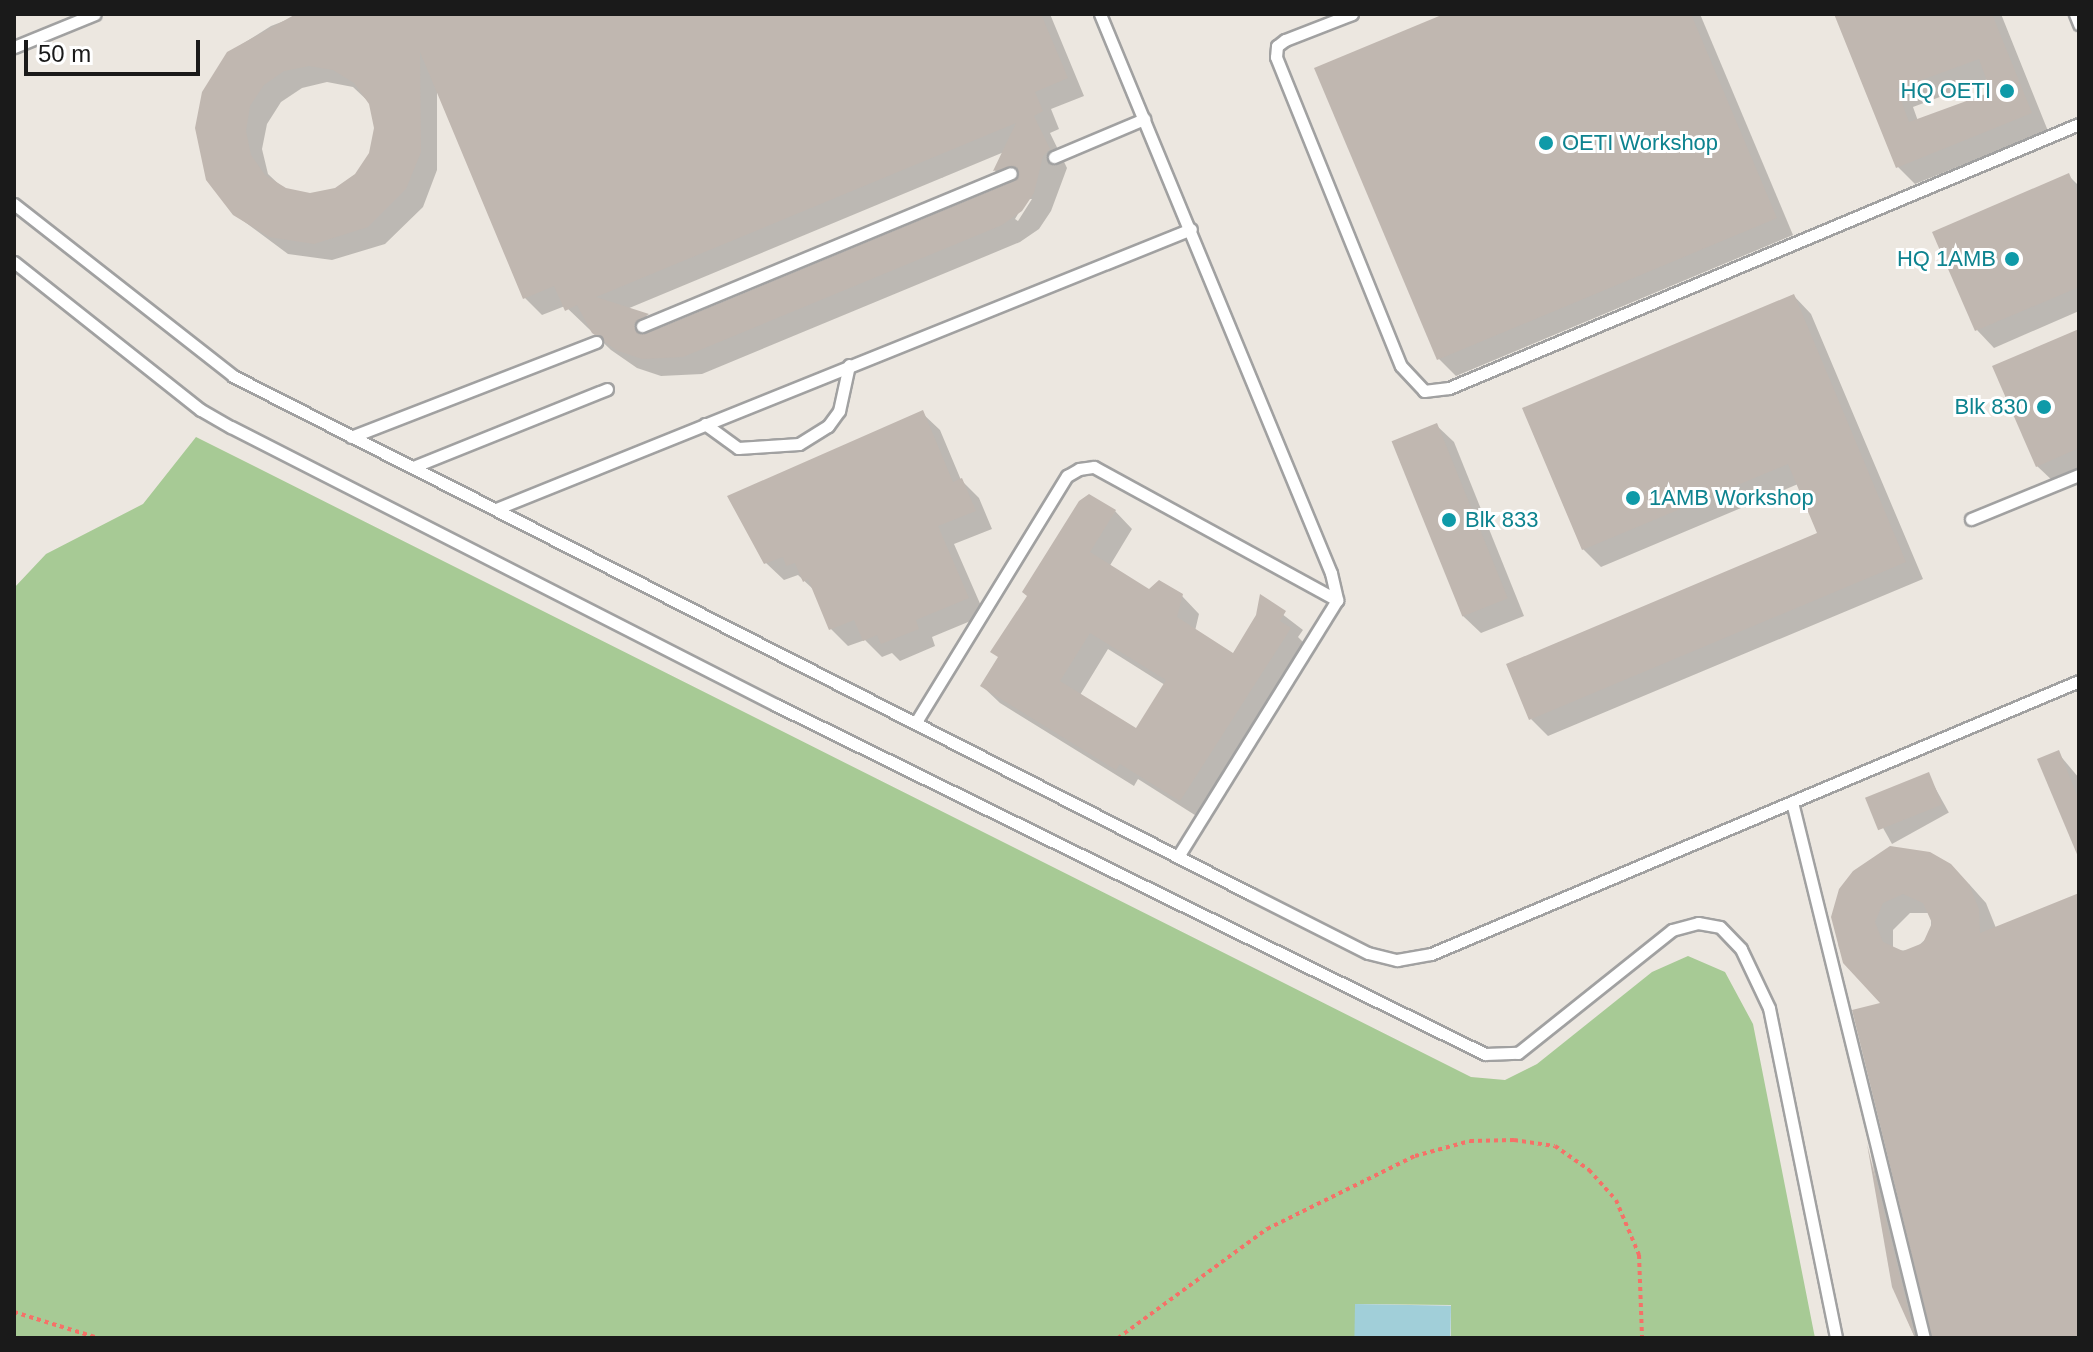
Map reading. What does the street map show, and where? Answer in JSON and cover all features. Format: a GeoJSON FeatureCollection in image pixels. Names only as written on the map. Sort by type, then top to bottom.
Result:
{"type":"FeatureCollection","features":[{"type":"Feature","properties":{"kind":"lane"},"geometry":{"type":"LineString","coordinates":[[14,47],[95,14]]}},
{"type":"Feature","properties":{"kind":"lane"},"geometry":{"type":"LineString","coordinates":[[1100,14],[1331,573],[1337,600],[1178,856]]}},
{"type":"Feature","properties":{"kind":"lane"},"geometry":{"type":"LineString","coordinates":[[1352,14],[1285,40],[1277,46],[1276,57],[1401,366],[1424,391],[1449,388],[2079,124]]}},
{"type":"Feature","properties":{"kind":"lane"},"geometry":{"type":"LineString","coordinates":[[2075,14],[2079,24]]}},
{"type":"Feature","properties":{"kind":"lane"},"geometry":{"type":"LineString","coordinates":[[1054,157],[1144,119]]}},
{"type":"Feature","properties":{"kind":"lane"},"geometry":{"type":"LineString","coordinates":[[642,326],[1011,173]]}},
{"type":"Feature","properties":{"kind":"lane"},"geometry":{"type":"LineString","coordinates":[[14,204],[233,376],[1368,953],[1397,960],[1431,954],[2079,682]]}},
{"type":"Feature","properties":{"kind":"lane"},"geometry":{"type":"LineString","coordinates":[[496,509],[1191,229]]}},
{"type":"Feature","properties":{"kind":"lane"},"geometry":{"type":"LineString","coordinates":[[14,262],[201,410],[231,427],[776,705],[1485,1054],[1518,1053],[1672,930],[1698,923],[1720,927],[1741,949],[1769,1008],[1836,1338]]}},
{"type":"Feature","properties":{"kind":"lane"},"geometry":{"type":"LineString","coordinates":[[351,437],[596,342]]}},
{"type":"Feature","properties":{"kind":"lane"},"geometry":{"type":"LineString","coordinates":[[705,424],[738,448],[799,444],[828,426],[839,411],[849,365]]}},
{"type":"Feature","properties":{"kind":"lane"},"geometry":{"type":"LineString","coordinates":[[413,467],[607,389]]}},
{"type":"Feature","properties":{"kind":"lane"},"geometry":{"type":"LineString","coordinates":[[916,722],[1067,476],[1079,469],[1094,467],[1337,600]]}},
{"type":"Feature","properties":{"kind":"lane"},"geometry":{"type":"LineString","coordinates":[[1971,519],[2079,475]]}},
{"type":"Feature","properties":{"kind":"lane"},"geometry":{"type":"LineString","coordinates":[[1792,802],[1924,1338]]}},
{"type":"Feature","properties":{"kind":"path"},"geometry":{"type":"LineString","coordinates":[[1118,1338],[1281,1222],[1415,1156],[1470,1141],[1514,1140],[1555,1146],[1589,1170],[1616,1200],[1639,1255],[1642,1338]]}},
{"type":"Feature","properties":{"kind":"path"},"geometry":{"type":"LineString","coordinates":[[14,1312],[98,1338]]}},
{"type":"Feature","properties":{"kind":"green space"},"geometry":{"type":"Polygon","coordinates":[[[196,437],[1471,1077],[1505,1080],[1537,1064],[1652,972],[1688,956],[1725,972],[1753,1024],[1815,1338],[1451,1338],[1451,1305],[1355,1304],[1359,1338],[14,1338],[14,588],[46,554],[143,504],[196,437]]]}},
{"type":"Feature","properties":{"kind":"water"},"geometry":{"type":"Polygon","coordinates":[[[1355,1304],[1451,1306],[1450,1338],[1354,1338],[1355,1304]]]}},
{"type":"Feature","properties":{"kind":"building"},"geometry":{"type":"Polygon","coordinates":[[[296,14],[1041,14],[1068,78],[1035,92],[1043,111],[1034,116],[1050,149],[1043,156],[1034,193],[1022,211],[1002,225],[683,357],[642,359],[618,351],[592,333],[577,305],[565,311],[554,286],[523,299],[420,52],[421,152],[406,189],[368,227],[314,244],[269,237],[233,215],[206,180],[195,128],[202,92],[227,52],[296,14]],[[309,66],[284,71],[264,85],[250,106],[246,131],[251,155],[265,175],[286,188],[310,193],[335,188],[355,174],[369,153],[374,128],[369,104],[354,83],[333,70],[309,66]],[[1016,123],[596,297],[649,314],[634,324],[636,332],[645,334],[1014,181],[1019,173],[1016,166],[993,171],[1016,123]]]}},
{"type":"Feature","properties":{"kind":"building","name":"OETI Workshop"},"geometry":{"type":"Polygon","coordinates":[[[1444,14],[1691,14],[1777,218],[1437,360],[1314,68],[1444,14]]]}},
{"type":"Feature","properties":{"kind":"building","name":"HQ OETI"},"geometry":{"type":"Polygon","coordinates":[[[1834,14],[1992,14],[2032,113],[1896,168],[1834,14]],[[1979,59],[1897,89],[1909,122],[1991,92],[1979,59]]]}},
{"type":"Feature","properties":{"kind":"building","name":"HQ 1AMB"},"geometry":{"type":"Polygon","coordinates":[[[2069,173],[2079,197],[2079,287],[1975,331],[1932,232],[2069,173]]]}},
{"type":"Feature","properties":{"kind":"building","name":"1AMB Workshop"},"geometry":{"type":"Polygon","coordinates":[[[1794,294],[1906,562],[1529,720],[1506,664],[1817,533],[1788,464],[1582,550],[1522,408],[1794,294]]]}},
{"type":"Feature","properties":{"kind":"building","name":"Blk 830"},"geometry":{"type":"Polygon","coordinates":[[[2079,329],[2079,448],[2036,467],[1992,366],[2079,329]]]}},
{"type":"Feature","properties":{"kind":"building"},"geometry":{"type":"Polygon","coordinates":[[[923,410],[953,482],[962,478],[976,511],[938,526],[969,598],[916,620],[919,629],[881,644],[877,635],[863,641],[854,620],[829,630],[808,579],[803,582],[795,563],[786,566],[783,557],[764,564],[727,496],[923,410]]]}},
{"type":"Feature","properties":{"kind":"building","name":"Blk 833"},"geometry":{"type":"Polygon","coordinates":[[[1437,423],[1508,598],[1462,617],[1392,441],[1437,423]]]}},
{"type":"Feature","properties":{"kind":"building"},"geometry":{"type":"Polygon","coordinates":[[[1089,494],[1116,510],[1090,552],[1149,589],[1159,580],[1183,594],[1177,617],[1233,653],[1256,615],[1260,594],[1286,611],[1280,621],[1291,628],[1180,801],[1120,764],[1116,770],[980,686],[998,657],[990,652],[1027,596],[1022,592],[1079,501],[1089,494]],[[1090,633],[1060,681],[1136,728],[1166,680],[1090,633]]]}},
{"type":"Feature","properties":{"kind":"building"},"geometry":{"type":"Polygon","coordinates":[[[2059,750],[2079,800],[2079,859],[2037,759],[2059,750]]]}},
{"type":"Feature","properties":{"kind":"building"},"geometry":{"type":"Polygon","coordinates":[[[1929,772],[1942,804],[1878,830],[1865,798],[1929,772]]]}},
{"type":"Feature","properties":{"kind":"building"},"geometry":{"type":"Polygon","coordinates":[[[1890,846],[1930,852],[1951,864],[1969,884],[1979,909],[1980,933],[2079,893],[2079,1338],[1932,1338],[1852,1010],[1880,1003],[1843,963],[1831,917],[1839,889],[1853,871],[1890,846]],[[1903,894],[1883,903],[1875,922],[1883,942],[1903,951],[1923,943],[1932,923],[1923,903],[1903,894]]]}},
{"type":"Feature","properties":{"kind":"building"},"geometry":{"type":"Polygon","coordinates":[[[1867,1144],[1915,1338],[1892,1287],[1867,1144]]]}},
{"type":"Feature","properties":{"kind":"place","name":"HQ OETI"},"geometry":{"type":"Point","coordinates":[2007,91]}},
{"type":"Feature","properties":{"kind":"place","name":"OETI Workshop"},"geometry":{"type":"Point","coordinates":[1546,143]}},
{"type":"Feature","properties":{"kind":"place","name":"HQ 1AMB"},"geometry":{"type":"Point","coordinates":[2012,259]}},
{"type":"Feature","properties":{"kind":"place","name":"Blk 830"},"geometry":{"type":"Point","coordinates":[2044,407]}},
{"type":"Feature","properties":{"kind":"place","name":"1AMB Workshop"},"geometry":{"type":"Point","coordinates":[1633,498]}},
{"type":"Feature","properties":{"kind":"place","name":"Blk 833"},"geometry":{"type":"Point","coordinates":[1449,520]}}]}
